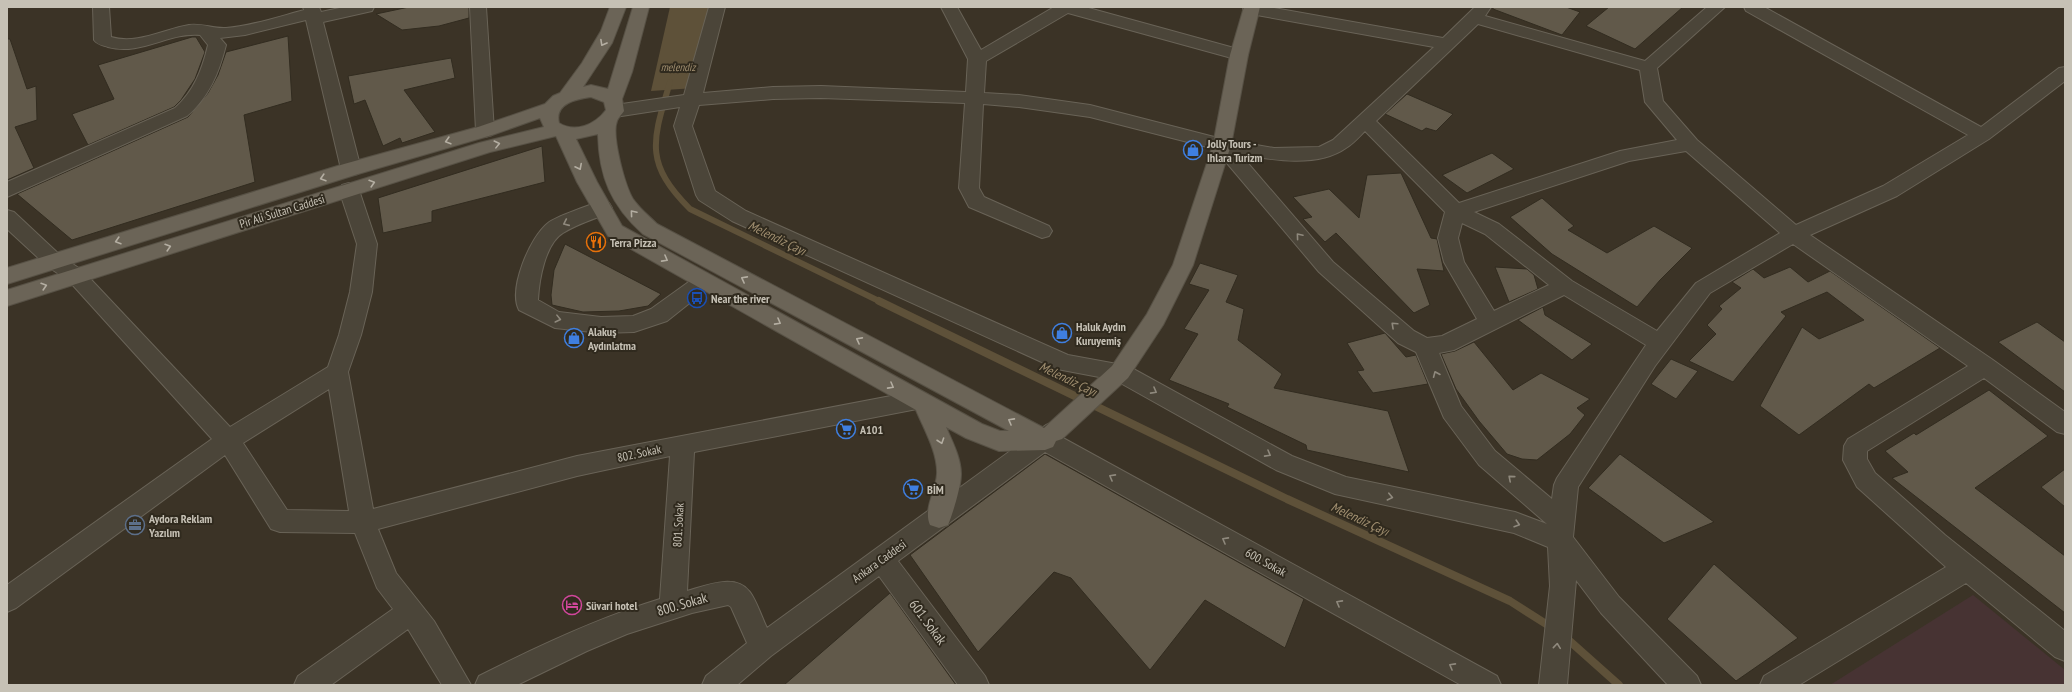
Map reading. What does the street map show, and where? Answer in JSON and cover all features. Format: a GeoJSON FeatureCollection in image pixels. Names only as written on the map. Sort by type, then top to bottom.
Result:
{"type":"FeatureCollection","features":[{"type":"Feature","properties":{"kind":"main road"},"geometry":{"type":"LineString","coordinates":[[7,276],[54,261],[350,180],[552,108],[567,96],[604,42],[618,7]]}},
{"type":"Feature","properties":{"kind":"main road"},"geometry":{"type":"LineString","coordinates":[[641,7],[612,110],[612,177],[624,202],[634,216],[650,229],[1050,436]]}},
{"type":"Feature","properties":{"kind":"main road"},"geometry":{"type":"LineString","coordinates":[[552,108],[549,120],[552,126],[560,131],[587,182],[616,231],[974,431],[999,441],[1050,436],[1120,372],[1155,319],[1183,264],[1222,144],[1239,55],[1252,8]]}},
{"type":"Feature","properties":{"kind":"main road"},"geometry":{"type":"LineString","coordinates":[[567,96],[592,92],[602,93],[612,110]]}},
{"type":"Feature","properties":{"kind":"main road","name":"Pir Ali Sultan Caddesi"},"geometry":{"type":"LineString","coordinates":[[7,298],[76,276],[350,180],[486,147],[560,131],[586,131],[612,110]]}},
{"type":"Feature","properties":{"kind":"main road"},"geometry":{"type":"LineString","coordinates":[[922,403],[944,452],[949,474],[939,517]]}},
{"type":"Feature","properties":{"kind":"street"},"geometry":{"type":"LineString","coordinates":[[101,7],[103,40],[111,44],[126,45],[192,30],[223,33],[313,13],[366,7]]}},
{"type":"Feature","properties":{"kind":"street"},"geometry":{"type":"LineString","coordinates":[[478,7],[478,32],[485,131]]}},
{"type":"Feature","properties":{"kind":"street"},"geometry":{"type":"LineString","coordinates":[[717,7],[684,102],[683,126],[706,195],[738,216],[1065,363],[1120,372],[1284,463],[1344,486],[1515,523],[1561,531]]}},
{"type":"Feature","properties":{"kind":"street"},"geometry":{"type":"LineString","coordinates":[[949,7],[977,59],[976,98],[969,188],[976,202],[1042,231]]}},
{"type":"Feature","properties":{"kind":"street"},"geometry":{"type":"LineString","coordinates":[[977,59],[1067,7],[1239,55]]}},
{"type":"Feature","properties":{"kind":"street"},"geometry":{"type":"LineString","coordinates":[[1648,67],[1717,7]]}},
{"type":"Feature","properties":{"kind":"street"},"geometry":{"type":"LineString","coordinates":[[1752,7],[1982,135]]}},
{"type":"Feature","properties":{"kind":"street"},"geometry":{"type":"LineString","coordinates":[[1252,8],[1447,44]]}},
{"type":"Feature","properties":{"kind":"street"},"geometry":{"type":"LineString","coordinates":[[612,110],[773,93],[821,92],[976,98],[1019,101],[1090,111],[1222,144],[1274,154],[1322,153],[1340,144],[1479,12],[1648,67]]}},
{"type":"Feature","properties":{"kind":"street"},"geometry":{"type":"LineString","coordinates":[[313,13],[350,180],[367,244],[361,292],[350,335],[337,372],[364,522],[386,580],[424,630],[457,685]]}},
{"type":"Feature","properties":{"kind":"street"},"geometry":{"type":"LineString","coordinates":[[7,190],[182,112],[193,103],[202,90],[213,65],[217,45],[206,31]]}},
{"type":"Feature","properties":{"kind":"street"},"geometry":{"type":"LineString","coordinates":[[1648,67],[1654,102],[1690,144],[1794,234],[1986,366],[2065,426]]}},
{"type":"Feature","properties":{"kind":"street"},"geometry":{"type":"LineString","coordinates":[[1553,685],[1563,586],[1561,531],[1566,485],[1609,421],[1647,360],[1703,288],[1794,234],[1890,191],[1982,135],[2065,72]]}},
{"type":"Feature","properties":{"kind":"street"},"geometry":{"type":"LineString","coordinates":[[1365,121],[1454,211],[1492,229],[1565,286],[1660,343]]}},
{"type":"Feature","properties":{"kind":"street"},"geometry":{"type":"LineString","coordinates":[[1222,144],[1326,267],[1406,337],[1425,347],[1446,344],[1565,286]]}},
{"type":"Feature","properties":{"kind":"street"},"geometry":{"type":"LineString","coordinates":[[1454,211],[1627,155],[1690,144]]}},
{"type":"Feature","properties":{"kind":"street"},"geometry":{"type":"LineString","coordinates":[[602,208],[556,228],[538,250],[528,281],[527,304],[555,320],[601,325],[634,324],[659,314],[704,281]]}},
{"type":"Feature","properties":{"kind":"street"},"geometry":{"type":"LineString","coordinates":[[1454,211],[1448,238],[1454,262],[1490,323]]}},
{"type":"Feature","properties":{"kind":"street"},"geometry":{"type":"LineString","coordinates":[[7,217],[54,261],[76,276],[228,440]]}},
{"type":"Feature","properties":{"kind":"street"},"geometry":{"type":"LineString","coordinates":[[1425,347],[1452,411],[1488,458],[1561,531],[1610,605],[1687,685]]}},
{"type":"Feature","properties":{"kind":"street"},"geometry":{"type":"LineString","coordinates":[[1986,366],[1856,446],[1855,460],[1866,480],[1899,512],[2065,648]]}},
{"type":"Feature","properties":{"kind":"street"},"geometry":{"type":"LineString","coordinates":[[7,600],[228,440],[337,372]]}},
{"type":"Feature","properties":{"kind":"street","name":"802. Sokak"},"geometry":{"type":"LineString","coordinates":[[228,440],[280,521],[364,522],[577,466],[683,444],[922,403]]}},
{"type":"Feature","properties":{"kind":"street","name":"Ankara Caddesi"},"geometry":{"type":"LineString","coordinates":[[716,685],[762,647],[1050,436]]}},
{"type":"Feature","properties":{"kind":"street","name":"600. Sokak"},"geometry":{"type":"LineString","coordinates":[[1050,436],[1487,685]]}},
{"type":"Feature","properties":{"kind":"street","name":"801. Sokak"},"geometry":{"type":"LineString","coordinates":[[673,606],[683,444]]}},
{"type":"Feature","properties":{"kind":"street","name":"601. Sokak"},"geometry":{"type":"LineString","coordinates":[[881,559],[975,685]]}},
{"type":"Feature","properties":{"kind":"street"},"geometry":{"type":"LineString","coordinates":[[1774,685],[1967,568]]}},
{"type":"Feature","properties":{"kind":"street","name":"800. Sokak"},"geometry":{"type":"LineString","coordinates":[[489,685],[558,649],[627,620],[713,595],[731,593],[740,599],[762,647]]}},
{"type":"Feature","properties":{"kind":"street"},"geometry":{"type":"LineString","coordinates":[[308,685],[410,612]]}},
{"type":"Feature","properties":{"kind":"shaded area"},"geometry":{"type":"Polygon","coordinates":[[[1973,595],[2065,670],[2065,685],[1830,685],[1973,595]]]}},
{"type":"Feature","properties":{"kind":"water","name":"melendiz"},"geometry":{"type":"Polygon","coordinates":[[[670,7],[710,7],[695,88],[651,91],[670,7]]]}},
{"type":"Feature","properties":{"kind":"building"},"geometry":{"type":"Polygon","coordinates":[[[409,7],[469,7],[469,18],[439,26],[402,30],[376,14],[409,7]]]}},
{"type":"Feature","properties":{"kind":"building"},"geometry":{"type":"Polygon","coordinates":[[[1493,7],[1566,7],[1580,12],[1562,35],[1493,9],[1493,7]]]}},
{"type":"Feature","properties":{"kind":"building"},"geometry":{"type":"Polygon","coordinates":[[[1609,7],[1683,7],[1635,49],[1586,26],[1609,7]]]}},
{"type":"Feature","properties":{"kind":"building"},"geometry":{"type":"Polygon","coordinates":[[[288,36],[292,101],[244,115],[255,182],[72,240],[17,194],[188,117],[208,93],[218,75],[226,52],[288,36]]]}},
{"type":"Feature","properties":{"kind":"building"},"geometry":{"type":"Polygon","coordinates":[[[196,37],[205,52],[195,79],[181,100],[174,107],[88,145],[72,114],[114,99],[98,65],[196,37]]]}},
{"type":"Feature","properties":{"kind":"building"},"geometry":{"type":"Polygon","coordinates":[[[7,39],[10,39],[27,89],[36,86],[37,120],[15,127],[34,168],[7,180],[7,39]]]}},
{"type":"Feature","properties":{"kind":"building"},"geometry":{"type":"Polygon","coordinates":[[[451,58],[455,78],[404,90],[435,132],[402,143],[400,138],[383,146],[365,100],[354,104],[348,76],[451,58]]]}},
{"type":"Feature","properties":{"kind":"building"},"geometry":{"type":"Polygon","coordinates":[[[1407,94],[1453,114],[1436,131],[1426,128],[1422,131],[1385,114],[1407,94]]]}},
{"type":"Feature","properties":{"kind":"building"},"geometry":{"type":"Polygon","coordinates":[[[542,146],[545,182],[432,211],[432,222],[383,233],[378,198],[542,146]]]}},
{"type":"Feature","properties":{"kind":"building"},"geometry":{"type":"Polygon","coordinates":[[[1492,153],[1514,169],[1467,193],[1442,175],[1492,153]]]}},
{"type":"Feature","properties":{"kind":"building"},"geometry":{"type":"Polygon","coordinates":[[[1401,173],[1431,238],[1437,239],[1444,271],[1417,269],[1430,305],[1414,313],[1336,233],[1325,242],[1303,219],[1312,217],[1293,197],[1329,189],[1359,218],[1367,175],[1401,173]]]}},
{"type":"Feature","properties":{"kind":"building"},"geometry":{"type":"Polygon","coordinates":[[[1542,198],[1574,226],[1568,230],[1607,253],[1654,226],[1692,248],[1660,280],[1637,307],[1552,254],[1510,217],[1542,198]]]}},
{"type":"Feature","properties":{"kind":"building"},"geometry":{"type":"Polygon","coordinates":[[[565,244],[661,294],[648,306],[619,311],[583,312],[552,305],[551,295],[554,270],[565,244]]]}},
{"type":"Feature","properties":{"kind":"building"},"geometry":{"type":"Polygon","coordinates":[[[1200,263],[1238,275],[1226,302],[1244,309],[1238,340],[1282,374],[1274,388],[1388,411],[1409,472],[1307,450],[1306,445],[1227,407],[1229,404],[1169,380],[1198,334],[1184,329],[1209,290],[1189,284],[1200,263]]]}},
{"type":"Feature","properties":{"kind":"building"},"geometry":{"type":"Polygon","coordinates":[[[1495,267],[1527,269],[1534,275],[1538,289],[1509,302],[1495,267]]]}},
{"type":"Feature","properties":{"kind":"building"},"geometry":{"type":"Polygon","coordinates":[[[1790,267],[1808,282],[1830,271],[1940,348],[1874,388],[1869,384],[1799,435],[1760,406],[1802,327],[1819,339],[1864,320],[1827,292],[1781,312],[1786,316],[1733,382],[1689,361],[1716,334],[1707,325],[1722,309],[1719,306],[1741,288],[1732,282],[1753,269],[1764,278],[1790,267]]]}},
{"type":"Feature","properties":{"kind":"building"},"geometry":{"type":"Polygon","coordinates":[[[1543,307],[1545,315],[1592,344],[1572,360],[1518,320],[1543,307]]]}},
{"type":"Feature","properties":{"kind":"building"},"geometry":{"type":"Polygon","coordinates":[[[2037,322],[2065,342],[2065,392],[1998,342],[2037,322]]]}},
{"type":"Feature","properties":{"kind":"building"},"geometry":{"type":"Polygon","coordinates":[[[1385,333],[1406,357],[1416,355],[1428,384],[1373,393],[1357,371],[1364,370],[1347,343],[1385,333]]]}},
{"type":"Feature","properties":{"kind":"building"},"geometry":{"type":"Polygon","coordinates":[[[1474,342],[1513,390],[1541,373],[1590,399],[1577,408],[1585,415],[1570,434],[1537,460],[1522,459],[1507,454],[1479,421],[1456,389],[1441,354],[1455,351],[1474,342]]]}},
{"type":"Feature","properties":{"kind":"building"},"geometry":{"type":"Polygon","coordinates":[[[1671,359],[1698,371],[1676,399],[1651,384],[1671,359]]]}},
{"type":"Feature","properties":{"kind":"building"},"geometry":{"type":"Polygon","coordinates":[[[1989,390],[2048,436],[1975,488],[2065,556],[2065,613],[1892,478],[1908,472],[1885,451],[1914,433],[1916,435],[1989,390]]]}},
{"type":"Feature","properties":{"kind":"building"},"geometry":{"type":"Polygon","coordinates":[[[1045,454],[1304,599],[1285,648],[1205,600],[1150,670],[1071,578],[1054,572],[978,652],[910,555],[1045,454]]]}},
{"type":"Feature","properties":{"kind":"building"},"geometry":{"type":"Polygon","coordinates":[[[1620,454],[1714,522],[1664,543],[1588,488],[1620,454]]]}},
{"type":"Feature","properties":{"kind":"building"},"geometry":{"type":"Polygon","coordinates":[[[2065,469],[2065,507],[2041,487],[2065,469]]]}},
{"type":"Feature","properties":{"kind":"building"},"geometry":{"type":"Polygon","coordinates":[[[1714,564],[1798,638],[1736,681],[1667,619],[1714,564]]]}},
{"type":"Feature","properties":{"kind":"building"},"geometry":{"type":"Polygon","coordinates":[[[890,593],[956,685],[784,685],[890,593]]]}},
{"type":"Feature","properties":{"kind":"waterway","name":"Melendiz Çayı"},"geometry":{"type":"LineString","coordinates":[[670,82],[659,120],[656,135],[656,150],[659,163],[665,177],[675,192],[690,209],[881,302]]}},
{"type":"Feature","properties":{"kind":"waterway","name":"Melendiz Çayı"},"geometry":{"type":"LineString","coordinates":[[879,301],[1287,499],[1510,601],[1554,629]]}},
{"type":"Feature","properties":{"kind":"waterway","name":"Melendiz Çayı"},"geometry":{"type":"LineString","coordinates":[[1564,636],[1619,685]]}},
{"type":"Feature","properties":{"kind":"place","name":"Jolly Tours - Ihlara Turizm"},"geometry":{"type":"Point","coordinates":[1193,150]}},
{"type":"Feature","properties":{"kind":"place","name":"Terra Pizza"},"geometry":{"type":"Point","coordinates":[596,242]}},
{"type":"Feature","properties":{"kind":"place","name":"Near the river"},"geometry":{"type":"Point","coordinates":[697,298]}},
{"type":"Feature","properties":{"kind":"place","name":"Haluk Aydın Kuruyemiş"},"geometry":{"type":"Point","coordinates":[1062,333]}},
{"type":"Feature","properties":{"kind":"place","name":"Alakuş Aydınlatma"},"geometry":{"type":"Point","coordinates":[574,338]}},
{"type":"Feature","properties":{"kind":"place","name":"A101"},"geometry":{"type":"Point","coordinates":[846,429]}},
{"type":"Feature","properties":{"kind":"place","name":"BİM"},"geometry":{"type":"Point","coordinates":[913,489]}},
{"type":"Feature","properties":{"kind":"place","name":"Aydora Reklam Yazılım"},"geometry":{"type":"Point","coordinates":[135,525]}},
{"type":"Feature","properties":{"kind":"place","name":"Süvari hotel"},"geometry":{"type":"Point","coordinates":[572,605]}}]}
